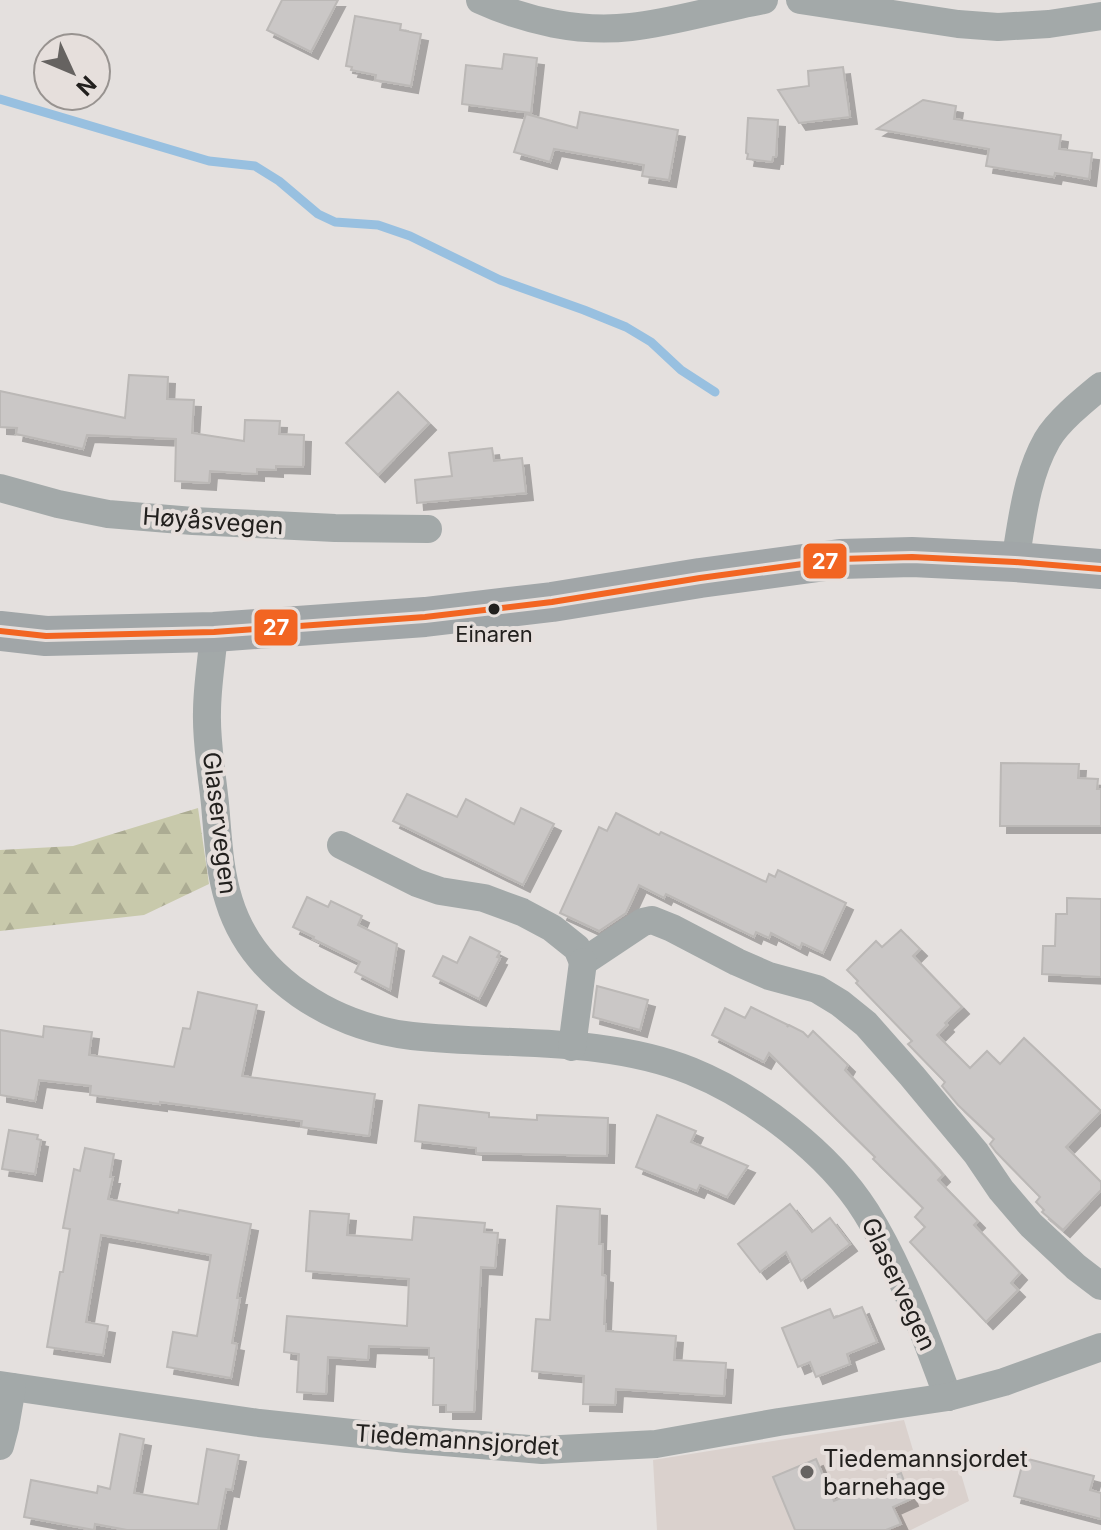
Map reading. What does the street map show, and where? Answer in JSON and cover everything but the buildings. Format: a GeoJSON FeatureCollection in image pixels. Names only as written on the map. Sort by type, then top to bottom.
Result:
{"type":"FeatureCollection","features":[{"type":"Feature","properties":{"kind":"street"},"geometry":{"type":"LineString","coordinates":[[480,0],[503,11],[540,21],[628,28],[764,0]]}},
{"type":"Feature","properties":{"kind":"street"},"geometry":{"type":"LineString","coordinates":[[800,0],[958,24],[998,27],[1049,24],[1101,16]]}},
{"type":"Feature","properties":{"kind":"street"},"geometry":{"type":"LineString","coordinates":[[1015,562],[1028,486],[1042,449],[1067,417],[1101,386]]}},
{"type":"Feature","properties":{"kind":"street","name":"Høyåsvegen"},"geometry":{"type":"LineString","coordinates":[[0,488],[108,514],[335,528],[428,529]]}},
{"type":"Feature","properties":{"kind":"street"},"geometry":{"type":"LineString","coordinates":[[0,631],[46,636],[214,632],[425,617],[840,559],[912,557],[1101,569]]}},
{"type":"Feature","properties":{"kind":"street","name":"Glaservegen"},"geometry":{"type":"LineString","coordinates":[[214,632],[207,713],[222,873],[241,930],[255,952],[280,979],[343,1019],[375,1030],[412,1036],[614,1050],[692,1072],[735,1093],[808,1145],[840,1178],[865,1211],[890,1256],[948,1397]]}},
{"type":"Feature","properties":{"kind":"street"},"geometry":{"type":"LineString","coordinates":[[341,845],[417,883],[440,891],[484,898],[522,912],[552,928],[577,948],[583,962],[572,1047]]}},
{"type":"Feature","properties":{"kind":"street"},"geometry":{"type":"LineString","coordinates":[[583,962],[643,922],[652,920],[759,972],[817,989],[840,1003],[866,1024],[912,1076],[1031,1225],[1101,1286]]}},
{"type":"Feature","properties":{"kind":"street"},"geometry":{"type":"LineString","coordinates":[[948,1397],[1004,1382],[1101,1347]]}},
{"type":"Feature","properties":{"kind":"street","name":"Tiedemannsjordet"},"geometry":{"type":"LineString","coordinates":[[0,1446],[6,1386],[259,1423],[542,1450],[656,1444],[948,1397]]}},
{"type":"Feature","properties":{"kind":"shaded area","name":"Tiedemannsjordet barnehage"},"geometry":{"type":"Polygon","coordinates":[[[904,1420],[918,1467],[956,1457],[969,1501],[911,1530],[657,1530],[653,1460],[904,1420]]]}},
{"type":"Feature","properties":{"kind":"green space"},"geometry":{"type":"Polygon","coordinates":[[[198,808],[209,884],[144,915],[0,931],[0,850],[73,846],[198,808]]]}},
{"type":"Feature","properties":{"kind":"waterway"},"geometry":{"type":"LineString","coordinates":[[0,99],[209,161],[255,166],[279,181],[318,214],[335,222],[378,225],[410,236],[500,280],[626,327],[651,342],[681,370],[715,392]]}},
{"type":"Feature","properties":{"kind":"transit line","name":"27"},"geometry":{"type":"LineString","coordinates":[[0,631],[46,636],[214,632],[425,617],[552,602],[840,559],[912,557],[1101,569]]}},
{"type":"Feature","properties":{"kind":"place","name":"Einaren"},"geometry":{"type":"Point","coordinates":[494,609]}},
{"type":"Feature","properties":{"kind":"place","name":"Tiedemannsjordet barnehage"},"geometry":{"type":"Point","coordinates":[807,1472]}}]}
